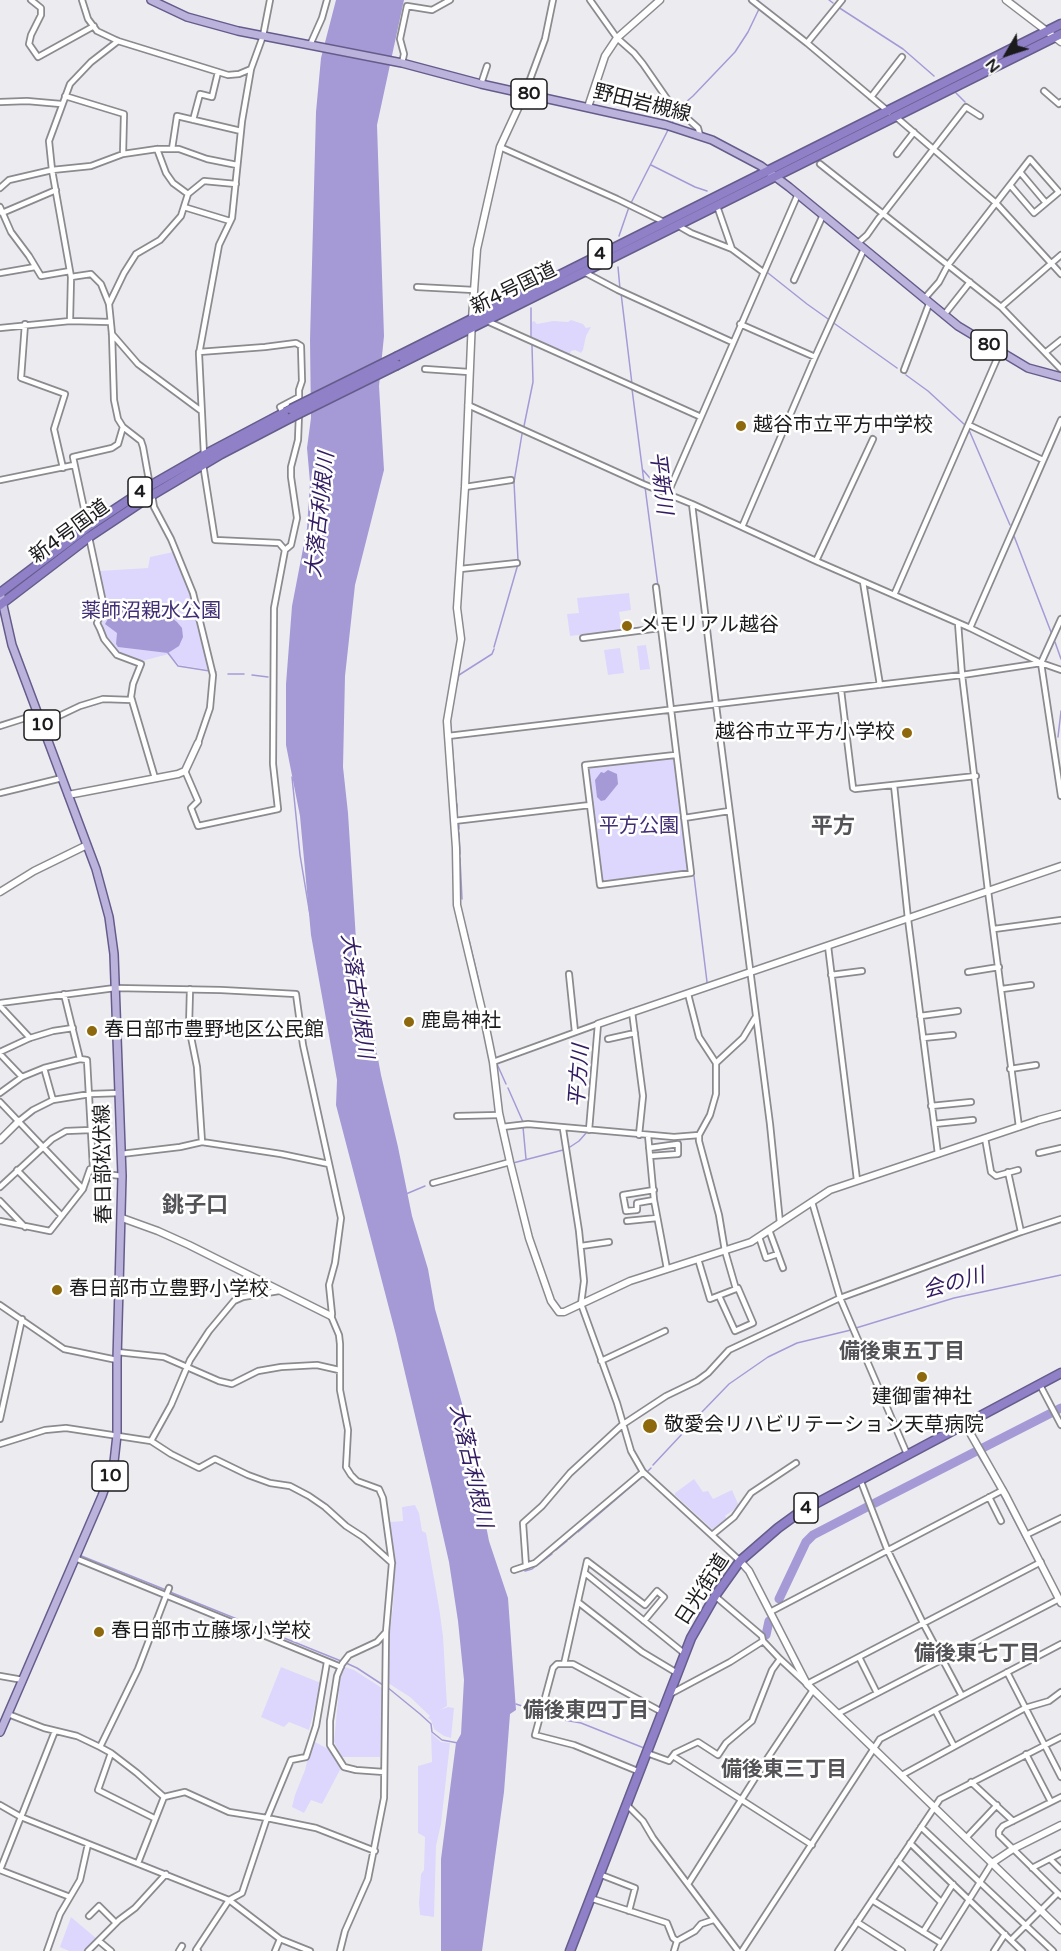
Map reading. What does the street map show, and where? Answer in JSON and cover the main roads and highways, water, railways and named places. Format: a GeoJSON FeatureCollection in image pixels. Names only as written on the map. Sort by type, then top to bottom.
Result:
{"type":"FeatureCollection","features":[{"type":"Feature","properties":{"kind":"highway","name":"新4号国道"},"geometry":{"type":"LineString","coordinates":[[0,593],[151,490],[288,414],[767,171],[1056,36],[1061,24]]}},
{"type":"Feature","properties":{"kind":"highway","name":"新4号国道"},"geometry":{"type":"LineString","coordinates":[[471,323],[486,321],[717,206],[891,113]]}},
{"type":"Feature","properties":{"kind":"highway","name":"新4号国道"},"geometry":{"type":"LineString","coordinates":[[203,460],[242,447],[288,414]]}},
{"type":"Feature","properties":{"kind":"highway","name":"新4号国道"},"geometry":{"type":"LineString","coordinates":[[1,604],[88,532]]}},
{"type":"Feature","properties":{"kind":"highway","name":"日光街道"},"geometry":{"type":"LineString","coordinates":[[570,1951],[685,1654],[704,1612],[740,1561],[800,1512],[1061,1373]]}},
{"type":"Feature","properties":{"kind":"main road","name":"野田岩槻線"},"geometry":{"type":"LineString","coordinates":[[151,0],[187,17],[238,31],[402,63],[481,84],[670,126],[700,135],[736,152],[775,176],[943,316],[1028,368],[1061,377]]}},
{"type":"Feature","properties":{"kind":"main road","name":"春日部松伏線"},"geometry":{"type":"LineString","coordinates":[[0,593],[12,645],[98,875],[109,917],[114,954],[122,1154],[117,1435],[111,1472],[0,1732]]}},
{"type":"Feature","properties":{"kind":"water","name":"大落古利根川"},"geometry":{"type":"Polygon","coordinates":[[[336,0],[404,0],[377,125],[384,336],[379,386],[384,470],[355,585],[345,676],[343,767],[356,940],[381,1075],[412,1216],[463,1407],[489,1541],[508,1598],[516,1710],[510,1714],[504,1792],[482,1951],[441,1951],[441,1859],[456,1743],[461,1734],[464,1680],[458,1621],[449,1562],[432,1487],[396,1335],[336,1105],[337,1080],[311,935],[300,816],[286,745],[286,684],[292,606],[307,528],[310,482],[307,448],[311,418],[310,340],[316,112],[321,58],[336,0]]]}},
{"type":"Feature","properties":{"kind":"water"},"geometry":{"type":"Polygon","coordinates":[[[119,600],[134,601],[143,606],[147,602],[155,604],[182,628],[183,637],[179,646],[168,653],[118,647],[117,633],[105,624],[112,612],[110,607],[119,600]]]}},
{"type":"Feature","properties":{"kind":"water"},"geometry":{"type":"Polygon","coordinates":[[[608,770],[617,774],[618,784],[605,800],[601,801],[597,797],[595,780],[601,772],[608,770]]]}},
{"type":"Feature","properties":{"kind":"waterway"},"geometry":{"type":"LineString","coordinates":[[829,0],[833,3]]}},
{"type":"Feature","properties":{"kind":"waterway"},"geometry":{"type":"LineString","coordinates":[[838,7],[903,49],[934,76]]}},
{"type":"Feature","properties":{"kind":"waterway","name":"平新川"},"geometry":{"type":"LineString","coordinates":[[672,123],[679,108],[735,52],[759,9]]}},
{"type":"Feature","properties":{"kind":"waterway"},"geometry":{"type":"LineString","coordinates":[[956,93],[965,102]]}},
{"type":"Feature","properties":{"kind":"waterway","name":"平新川"},"geometry":{"type":"LineString","coordinates":[[631,203],[668,130]]}},
{"type":"Feature","properties":{"kind":"waterway"},"geometry":{"type":"LineString","coordinates":[[651,165],[707,191]]}},
{"type":"Feature","properties":{"kind":"waterway","name":"平新川"},"geometry":{"type":"LineString","coordinates":[[619,236],[629,207]]}},
{"type":"Feature","properties":{"kind":"waterway"},"geometry":{"type":"LineString","coordinates":[[733,247],[761,268]]}},
{"type":"Feature","properties":{"kind":"waterway","name":"平新川"},"geometry":{"type":"LineString","coordinates":[[618,267],[620,289]]}},
{"type":"Feature","properties":{"kind":"waterway"},"geometry":{"type":"LineString","coordinates":[[768,273],[807,304],[897,368]]}},
{"type":"Feature","properties":{"kind":"waterway","name":"平新川"},"geometry":{"type":"LineString","coordinates":[[621,293],[632,384]]}},
{"type":"Feature","properties":{"kind":"waterway"},"geometry":{"type":"LineString","coordinates":[[531,308],[531,337]]}},
{"type":"Feature","properties":{"kind":"waterway"},"geometry":{"type":"LineString","coordinates":[[524,426],[533,382],[532,345]]}},
{"type":"Feature","properties":{"kind":"waterway"},"geometry":{"type":"LineString","coordinates":[[906,375],[928,391],[965,425]]}},
{"type":"Feature","properties":{"kind":"waterway","name":"平新川"},"geometry":{"type":"LineString","coordinates":[[632,389],[644,482]]}},
{"type":"Feature","properties":{"kind":"waterway"},"geometry":{"type":"LineString","coordinates":[[969,430],[1010,525]]}},
{"type":"Feature","properties":{"kind":"waterway"},"geometry":{"type":"LineString","coordinates":[[518,560],[514,482],[522,434]]}},
{"type":"Feature","properties":{"kind":"waterway"},"geometry":{"type":"LineString","coordinates":[[643,470],[655,484],[664,489]]}},
{"type":"Feature","properties":{"kind":"waterway","name":"平新川"},"geometry":{"type":"LineString","coordinates":[[645,487],[658,586]]}},
{"type":"Feature","properties":{"kind":"waterway"},"geometry":{"type":"LineString","coordinates":[[1014,536],[1051,632]]}},
{"type":"Feature","properties":{"kind":"waterway"},"geometry":{"type":"LineString","coordinates":[[494,647],[518,564]]}},
{"type":"Feature","properties":{"kind":"waterway"},"geometry":{"type":"LineString","coordinates":[[1055,642],[1061,659]]}},
{"type":"Feature","properties":{"kind":"waterway","name":"平方川"},"geometry":{"type":"LineString","coordinates":[[456,686],[459,675],[492,654],[494,649]]}},
{"type":"Feature","properties":{"kind":"waterway"},"geometry":{"type":"LineString","coordinates":[[168,653],[178,666],[216,672]]}},
{"type":"Feature","properties":{"kind":"waterway"},"geometry":{"type":"LineString","coordinates":[[228,674],[244,674]]}},
{"type":"Feature","properties":{"kind":"waterway"},"geometry":{"type":"LineString","coordinates":[[252,675],[268,677]]}},
{"type":"Feature","properties":{"kind":"waterway"},"geometry":{"type":"LineString","coordinates":[[1058,737],[1061,711]]}},
{"type":"Feature","properties":{"kind":"waterway","name":"平方川"},"geometry":{"type":"LineString","coordinates":[[450,717],[451,733]]}},
{"type":"Feature","properties":{"kind":"waterway","name":"平方川"},"geometry":{"type":"LineString","coordinates":[[452,744],[456,796]]}},
{"type":"Feature","properties":{"kind":"waterway"},"geometry":{"type":"LineString","coordinates":[[292,777],[300,855],[310,915]]}},
{"type":"Feature","properties":{"kind":"waterway","name":"平方川"},"geometry":{"type":"LineString","coordinates":[[457,804],[457,815]]}},
{"type":"Feature","properties":{"kind":"waterway","name":"平方川"},"geometry":{"type":"LineString","coordinates":[[459,833],[460,854]]}},
{"type":"Feature","properties":{"kind":"waterway","name":"平方川"},"geometry":{"type":"LineString","coordinates":[[460,858],[462,899]]}},
{"type":"Feature","properties":{"kind":"waterway","name":"平新川"},"geometry":{"type":"LineString","coordinates":[[694,876],[707,982]]}},
{"type":"Feature","properties":{"kind":"waterway","name":"平方川"},"geometry":{"type":"LineString","coordinates":[[467,933],[468,937]]}},
{"type":"Feature","properties":{"kind":"waterway","name":"平方川"},"geometry":{"type":"LineString","coordinates":[[469,940],[479,982]]}},
{"type":"Feature","properties":{"kind":"waterway","name":"平方川"},"geometry":{"type":"LineString","coordinates":[[497,1064],[506,1084]]}},
{"type":"Feature","properties":{"kind":"waterway","name":"平方川"},"geometry":{"type":"LineString","coordinates":[[508,1088],[523,1122]]}},
{"type":"Feature","properties":{"kind":"waterway","name":"平方川"},"geometry":{"type":"LineString","coordinates":[[592,1122],[594,1103]]}},
{"type":"Feature","properties":{"kind":"waterway","name":"平方川"},"geometry":{"type":"LineString","coordinates":[[523,1127],[526,1159]]}},
{"type":"Feature","properties":{"kind":"waterway","name":"平方川"},"geometry":{"type":"LineString","coordinates":[[570,1147],[587,1132]]}},
{"type":"Feature","properties":{"kind":"waterway","name":"平方川"},"geometry":{"type":"LineString","coordinates":[[513,1163],[563,1150]]}},
{"type":"Feature","properties":{"kind":"waterway"},"geometry":{"type":"LineString","coordinates":[[406,1194],[425,1186]]}},
{"type":"Feature","properties":{"kind":"waterway","name":"会の川"},"geometry":{"type":"LineString","coordinates":[[856,1328],[954,1298],[1061,1275]]}},
{"type":"Feature","properties":{"kind":"waterway","name":"会の川"},"geometry":{"type":"LineString","coordinates":[[699,1415],[729,1384],[768,1357],[797,1343],[851,1330]]}},
{"type":"Feature","properties":{"kind":"waterway"},"geometry":{"type":"LineString","coordinates":[[875,1503],[1061,1408]]}},
{"type":"Feature","properties":{"kind":"waterway","name":"会の川"},"geometry":{"type":"LineString","coordinates":[[653,1465],[697,1418]]}},
{"type":"Feature","properties":{"kind":"waterway"},"geometry":{"type":"LineString","coordinates":[[976,1452],[1051,1590]]}},
{"type":"Feature","properties":{"kind":"waterway","name":"会の川"},"geometry":{"type":"LineString","coordinates":[[648,1471],[651,1468]]}},
{"type":"Feature","properties":{"kind":"waterway","name":"会の川"},"geometry":{"type":"LineString","coordinates":[[578,1532],[642,1477]]}},
{"type":"Feature","properties":{"kind":"waterway"},"geometry":{"type":"LineString","coordinates":[[779,1599],[806,1542],[813,1535],[867,1507]]}},
{"type":"Feature","properties":{"kind":"waterway","name":"会の川"},"geometry":{"type":"LineString","coordinates":[[569,1539],[576,1533]]}},
{"type":"Feature","properties":{"kind":"waterway","name":"会の川"},"geometry":{"type":"LineString","coordinates":[[556,1550],[567,1541]]}},
{"type":"Feature","properties":{"kind":"waterway","name":"会の川"},"geometry":{"type":"LineString","coordinates":[[525,1571],[532,1569],[552,1554]]}},
{"type":"Feature","properties":{"kind":"waterway"},"geometry":{"type":"LineString","coordinates":[[79,1555],[166,1590]]}},
{"type":"Feature","properties":{"kind":"waterway"},"geometry":{"type":"LineString","coordinates":[[170,1592],[341,1661]]}},
{"type":"Feature","properties":{"kind":"waterway"},"geometry":{"type":"LineString","coordinates":[[766,1635],[769,1621]]}},
{"type":"Feature","properties":{"kind":"waterway"},"geometry":{"type":"LineString","coordinates":[[346,1663],[383,1685]]}},
{"type":"Feature","properties":{"kind":"waterway"},"geometry":{"type":"LineString","coordinates":[[387,1687],[431,1724],[432,1732],[442,1740],[458,1743]]}},
{"type":"Feature","properties":{"kind":"waterway"},"geometry":{"type":"LineString","coordinates":[[516,1704],[564,1720],[581,1723],[644,1748]]}},
{"type":"Feature","properties":{"kind":"place","name":"越谷市立平方中学校"},"geometry":{"type":"Point","coordinates":[741,426]}},
{"type":"Feature","properties":{"kind":"place","name":"メモリアル越谷"},"geometry":{"type":"Point","coordinates":[627,626]}},
{"type":"Feature","properties":{"kind":"place","name":"越谷市立平方小学校"},"geometry":{"type":"Point","coordinates":[907,733]}},
{"type":"Feature","properties":{"kind":"place","name":"鹿島神社"},"geometry":{"type":"Point","coordinates":[409,1022]}},
{"type":"Feature","properties":{"kind":"place","name":"春日部市豊野地区公民館"},"geometry":{"type":"Point","coordinates":[92,1031]}},
{"type":"Feature","properties":{"kind":"place","name":"春日部市立豊野小学校"},"geometry":{"type":"Point","coordinates":[57,1290]}},
{"type":"Feature","properties":{"kind":"place","name":"建御雷神社"},"geometry":{"type":"Point","coordinates":[922,1377]}},
{"type":"Feature","properties":{"kind":"place","name":"敬愛会リハビリテーション天草病院"},"geometry":{"type":"Point","coordinates":[650,1426]}},
{"type":"Feature","properties":{"kind":"place","name":"春日部市立藤塚小学校"},"geometry":{"type":"Point","coordinates":[99,1632]}},
{"type":"Feature","properties":{"kind":"district","name":"平方"},"geometry":{"type":"Point","coordinates":[833,827]}},
{"type":"Feature","properties":{"kind":"district","name":"銚子口"},"geometry":{"type":"Point","coordinates":[195,1206]}},
{"type":"Feature","properties":{"kind":"district","name":"備後東五丁目"},"geometry":{"type":"Point","coordinates":[902,1352]}},
{"type":"Feature","properties":{"kind":"district","name":"備後東七丁目"},"geometry":{"type":"Point","coordinates":[977,1654]}},
{"type":"Feature","properties":{"kind":"district","name":"備後東四丁目"},"geometry":{"type":"Point","coordinates":[586,1711]}},
{"type":"Feature","properties":{"kind":"district","name":"備後東三丁目"},"geometry":{"type":"Point","coordinates":[784,1770]}},
{"type":"Feature","properties":{"kind":"park label","name":"薬師沼親水公園"},"geometry":{"type":"Point","coordinates":[151,612]}},
{"type":"Feature","properties":{"kind":"park label","name":"平方公園"},"geometry":{"type":"Point","coordinates":[639,827]}}]}
